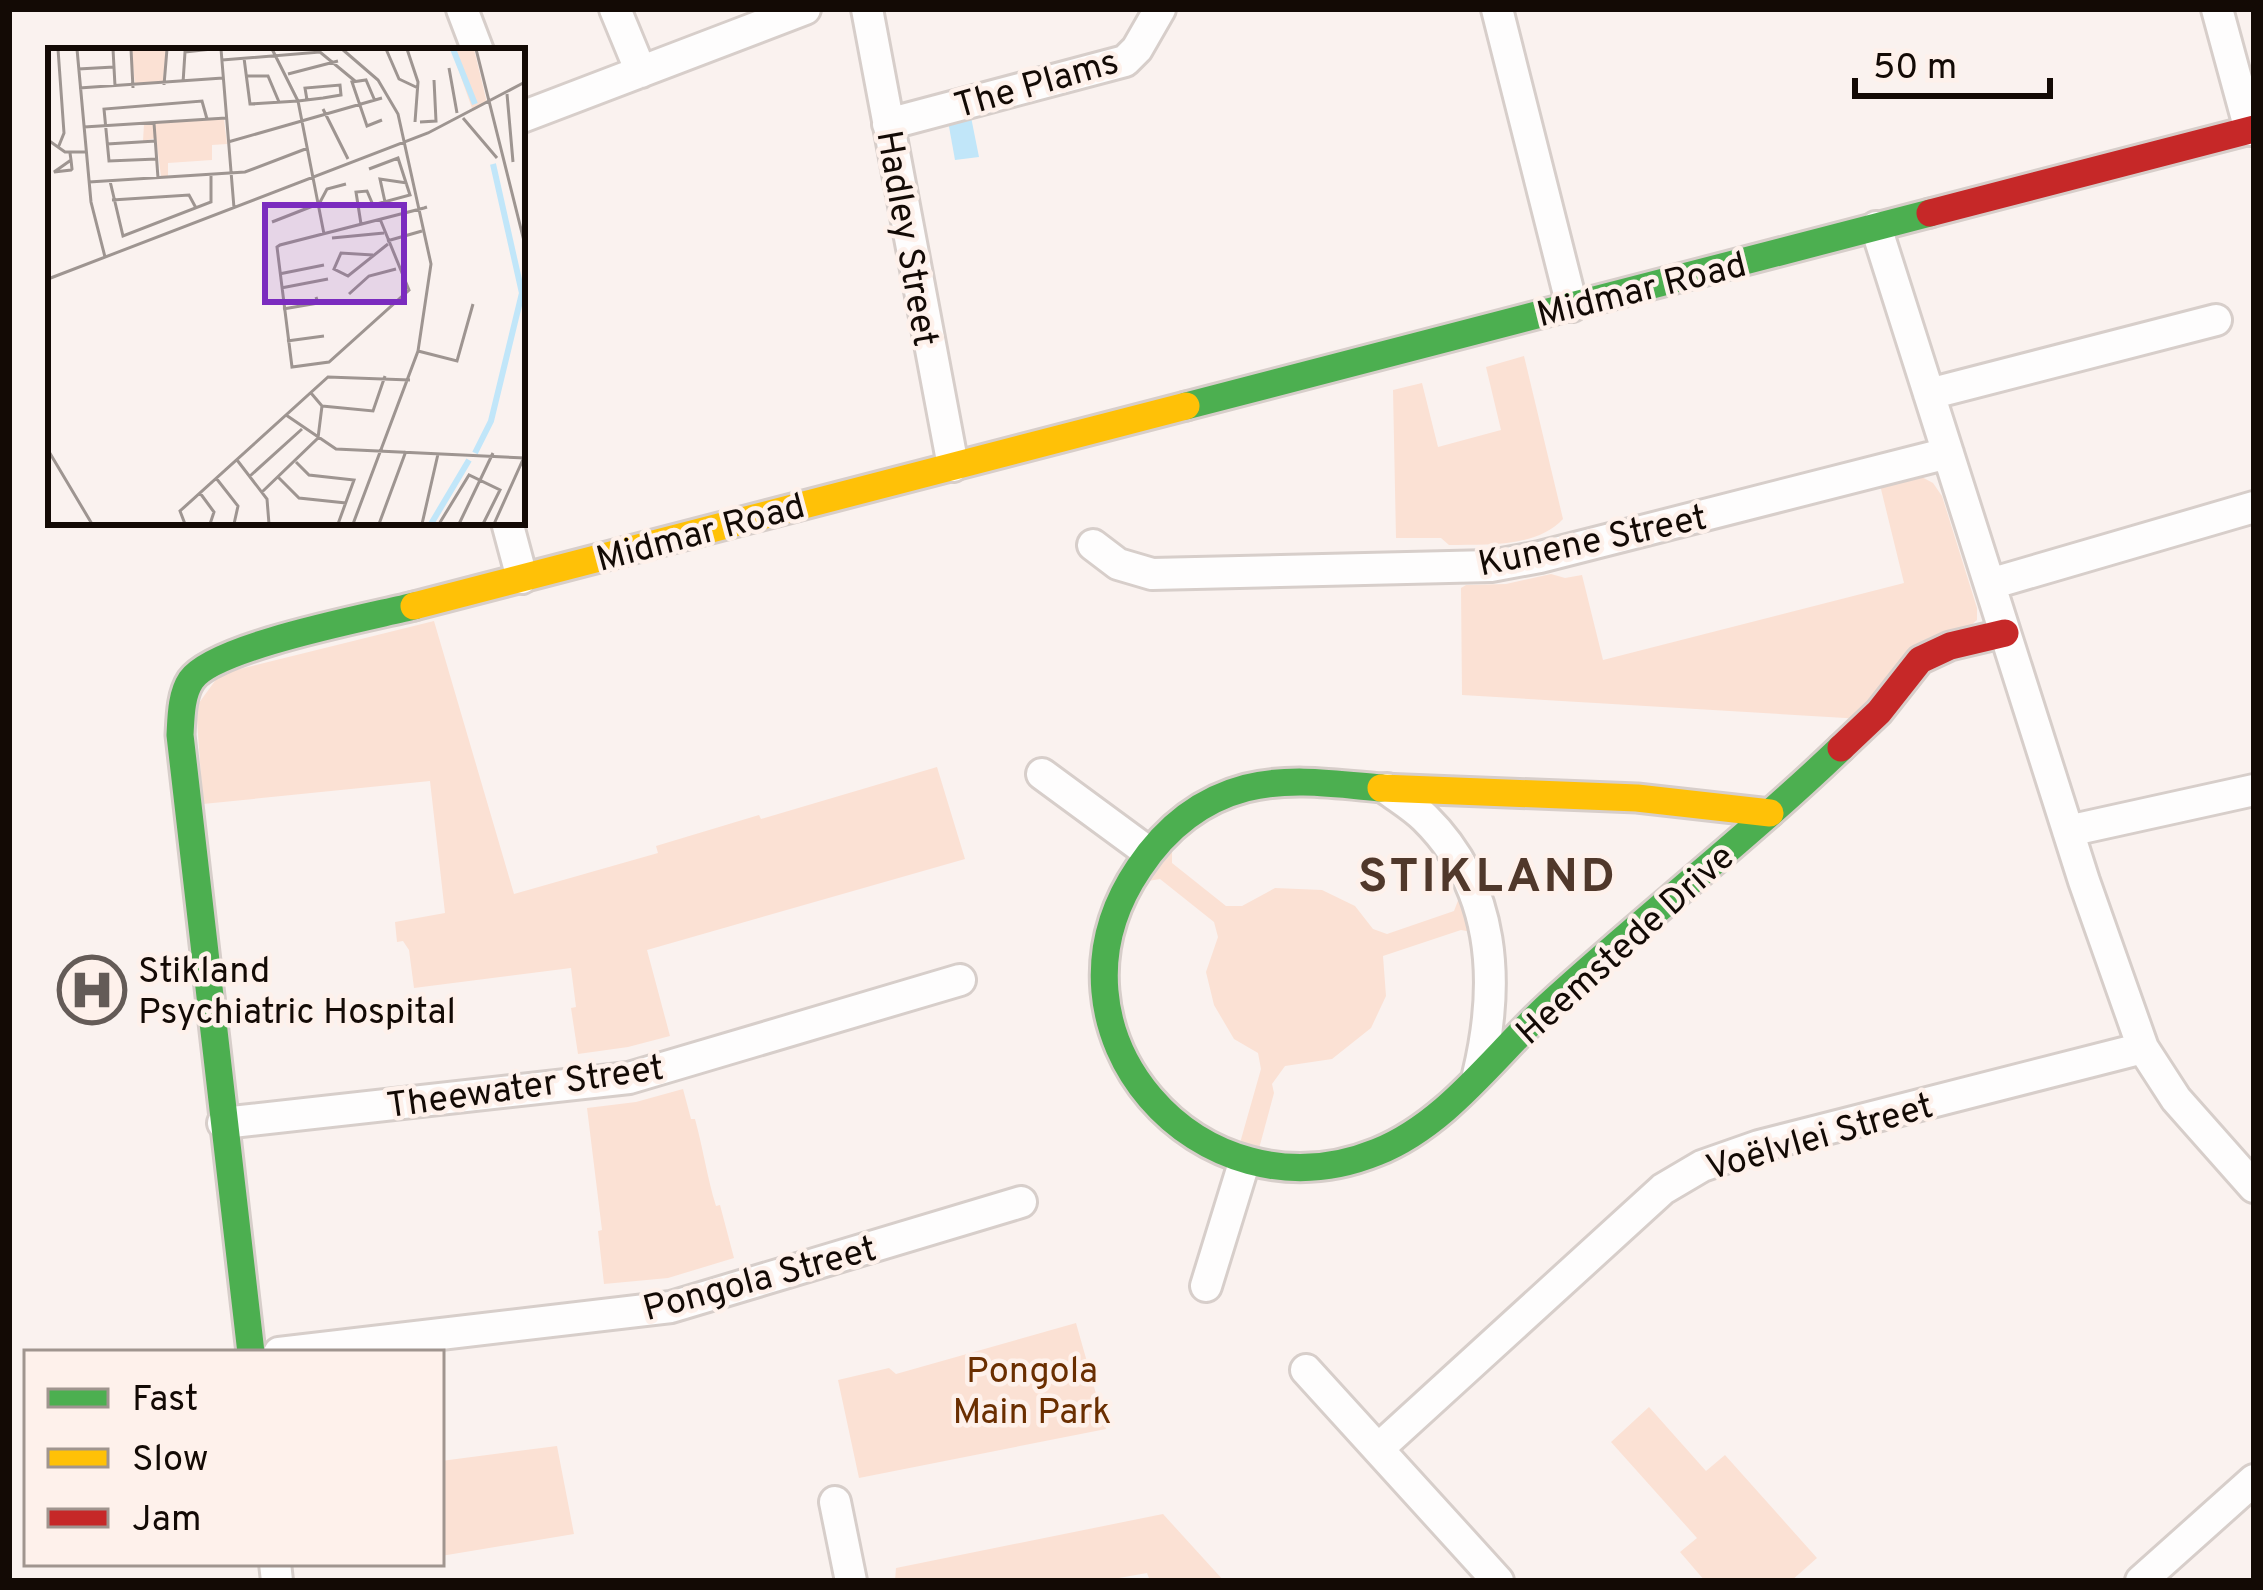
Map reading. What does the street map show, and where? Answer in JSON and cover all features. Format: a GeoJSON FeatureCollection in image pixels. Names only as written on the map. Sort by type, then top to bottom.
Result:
{"type":"FeatureCollection","features":[{"type":"Feature","properties":{"kind":"street"},"geometry":{"type":"LineString","coordinates":[[462,9],[477,48]]}},
{"type":"Feature","properties":{"kind":"street"},"geometry":{"type":"LineString","coordinates":[[615,9],[641,72]]}},
{"type":"Feature","properties":{"kind":"street"},"geometry":{"type":"LineString","coordinates":[[525,116],[805,9]]}},
{"type":"Feature","properties":{"kind":"street","name":"Hadley Street"},"geometry":{"type":"LineString","coordinates":[[867,9],[953,466]]}},
{"type":"Feature","properties":{"kind":"street","name":"The Plams"},"geometry":{"type":"LineString","coordinates":[[889,124],[1112,67],[1137,49],[1160,9]]}},
{"type":"Feature","properties":{"kind":"street"},"geometry":{"type":"LineString","coordinates":[[1497,9],[1572,306]]}},
{"type":"Feature","properties":{"kind":"street"},"geometry":{"type":"LineString","coordinates":[[2217,9],[2252,130]]}},
{"type":"Feature","properties":{"kind":"street","name":"Midmar Road"},"geometry":{"type":"LineString","coordinates":[[251,1350],[180,734],[184,689],[203,664],[2252,130]]}},
{"type":"Feature","properties":{"kind":"street"},"geometry":{"type":"LineString","coordinates":[[1876,227],[2068,831],[2143,1048],[2176,1099],[2254,1187]]}},
{"type":"Feature","properties":{"kind":"street"},"geometry":{"type":"LineString","coordinates":[[1929,394],[2216,320]]}},
{"type":"Feature","properties":{"kind":"street","name":"Kunene Street"},"geometry":{"type":"LineString","coordinates":[[1093,545],[1109,559],[1152,574],[1491,566],[1948,453]]}},
{"type":"Feature","properties":{"kind":"street"},"geometry":{"type":"LineString","coordinates":[[1990,584],[2254,507]]}},
{"type":"Feature","properties":{"kind":"street"},"geometry":{"type":"LineString","coordinates":[[509,525],[522,578]]}},
{"type":"Feature","properties":{"kind":"street","name":"Heemstede Drive"},"geometry":{"type":"LineString","coordinates":[[1770,813],[1685,801],[1387,789],[1300,780],[1239,790],[1188,815],[1148,852],[1118,902],[1105,961],[1107,1011],[1120,1052],[1153,1104],[1174,1123],[1201,1143],[1244,1163],[1305,1169],[1356,1161],[1432,1118],[1544,1010],[1770,813],[1880,712],[1920,660],[2005,633]]}},
{"type":"Feature","properties":{"kind":"street"},"geometry":{"type":"LineString","coordinates":[[1042,774],[1148,852]]}},
{"type":"Feature","properties":{"kind":"street","name":"Heemstede Drive"},"geometry":{"type":"LineString","coordinates":[[1387,789],[1425,818],[1452,853],[1478,905],[1493,978],[1491,1023],[1478,1075]]}},
{"type":"Feature","properties":{"kind":"street"},"geometry":{"type":"LineString","coordinates":[[2068,831],[2254,790]]}},
{"type":"Feature","properties":{"kind":"street","name":"Theewater Street"},"geometry":{"type":"LineString","coordinates":[[223,1123],[629,1078],[960,980]]}},
{"type":"Feature","properties":{"kind":"street","name":"Voëlvlei Street"},"geometry":{"type":"LineString","coordinates":[[1378,1448],[1663,1190],[1702,1166],[1759,1146],[2143,1048]]}},
{"type":"Feature","properties":{"kind":"street"},"geometry":{"type":"LineString","coordinates":[[1206,1286],[1244,1163]]}},
{"type":"Feature","properties":{"kind":"street","name":"Pongola Street"},"geometry":{"type":"LineString","coordinates":[[304,1350],[670,1307],[1021,1202]]}},
{"type":"Feature","properties":{"kind":"street"},"geometry":{"type":"LineString","coordinates":[[1306,1370],[1498,1581]]}},
{"type":"Feature","properties":{"kind":"street"},"geometry":{"type":"LineString","coordinates":[[2141,1581],[2254,1480]]}},
{"type":"Feature","properties":{"kind":"street"},"geometry":{"type":"LineString","coordinates":[[835,1502],[850,1581]]}},
{"type":"Feature","properties":{"kind":"green space"},"geometry":{"type":"Polygon","coordinates":[[[1524,356],[1563,519],[1539,535],[1510,542],[1449,545],[1441,538],[1396,538],[1393,390],[1422,383],[1438,447],[1501,430],[1486,367],[1524,356]]]}},
{"type":"Feature","properties":{"kind":"green space"},"geometry":{"type":"Polygon","coordinates":[[[1918,475],[1933,483],[1942,496],[1977,620],[1862,719],[1462,695],[1461,588],[1466,585],[1506,584],[1551,574],[1582,575],[1603,660],[1904,583],[1880,485],[1918,475]]]}},
{"type":"Feature","properties":{"kind":"green space"},"geometry":{"type":"Polygon","coordinates":[[[434,621],[514,894],[658,853],[656,846],[759,815],[761,819],[937,767],[965,859],[647,950],[670,1036],[628,1047],[578,1054],[571,968],[414,988],[409,950],[403,941],[397,942],[395,922],[445,913],[430,781],[203,804],[196,707],[220,674],[434,621]]]}},
{"type":"Feature","properties":{"kind":"green space"},"geometry":{"type":"Polygon","coordinates":[[[1172,851],[1172,863],[1226,906],[1242,906],[1275,888],[1322,890],[1355,906],[1373,929],[1387,934],[1454,911],[1459,898],[1465,896],[1477,933],[1461,930],[1383,956],[1386,996],[1371,1028],[1332,1059],[1285,1066],[1272,1084],[1274,1093],[1257,1156],[1238,1150],[1261,1069],[1258,1053],[1234,1039],[1214,1005],[1206,972],[1218,937],[1214,922],[1160,879],[1148,881],[1172,851]]]}},
{"type":"Feature","properties":{"kind":"green space"},"geometry":{"type":"Polygon","coordinates":[[[683,1089],[734,1258],[668,1278],[604,1284],[587,1108],[636,1102],[683,1089]]]}},
{"type":"Feature","properties":{"kind":"green space","name":"Pongola Main Park"},"geometry":{"type":"Polygon","coordinates":[[[1076,1323],[1106,1429],[859,1478],[838,1380],[889,1368],[896,1374],[1076,1323]]]}},
{"type":"Feature","properties":{"kind":"green space"},"geometry":{"type":"Polygon","coordinates":[[[1649,1407],[1706,1471],[1725,1455],[1817,1558],[1791,1581],[1705,1581],[1680,1552],[1697,1538],[1611,1442],[1649,1407]]]}},
{"type":"Feature","properties":{"kind":"green space"},"geometry":{"type":"Polygon","coordinates":[[[557,1446],[574,1534],[444,1556],[444,1461],[557,1446]]]}},
{"type":"Feature","properties":{"kind":"green space"},"geometry":{"type":"Polygon","coordinates":[[[1163,1514],[1224,1581],[1150,1581],[1147,1573],[1102,1581],[895,1581],[896,1568],[1163,1514]]]}},
{"type":"Feature","properties":{"kind":"water"},"geometry":{"type":"Polygon","coordinates":[[[971,117],[979,157],[955,160],[948,121],[971,117]]]}},
{"type":"Feature","properties":{"kind":"traffic: fast"},"geometry":{"type":"LineString","coordinates":[[1186,406],[1930,213]]}},
{"type":"Feature","properties":{"kind":"traffic: fast"},"geometry":{"type":"LineString","coordinates":[[251,1350],[180,735],[183,699],[191,680],[229,656],[295,634],[414,606]]}},
{"type":"Feature","properties":{"kind":"traffic: fast"},"geometry":{"type":"LineString","coordinates":[[1381,788],[1279,783],[1214,800],[1185,818],[1149,854],[1110,930],[1105,991],[1119,1048],[1150,1098],[1195,1136],[1250,1161],[1311,1167],[1377,1152],[1426,1124],[1548,1006],[1841,748]]}},
{"type":"Feature","properties":{"kind":"traffic: slow"},"geometry":{"type":"LineString","coordinates":[[414,606],[1186,406]]}},
{"type":"Feature","properties":{"kind":"traffic: slow"},"geometry":{"type":"LineString","coordinates":[[1381,788],[1637,798],[1770,813]]}},
{"type":"Feature","properties":{"kind":"traffic: jam"},"geometry":{"type":"LineString","coordinates":[[1930,213],[2254,129]]}},
{"type":"Feature","properties":{"kind":"traffic: jam"},"geometry":{"type":"LineString","coordinates":[[1841,748],[1879,712],[1920,660],[1950,646],[2005,633]]}},
{"type":"Feature","properties":{"kind":"place","name":"Stikland Psychiatric Hospital"},"geometry":{"type":"Point","coordinates":[92,990]}},
{"type":"Feature","properties":{"kind":"district","name":"STIKLAND"},"geometry":{"type":"Point","coordinates":[1488,874]}}]}
